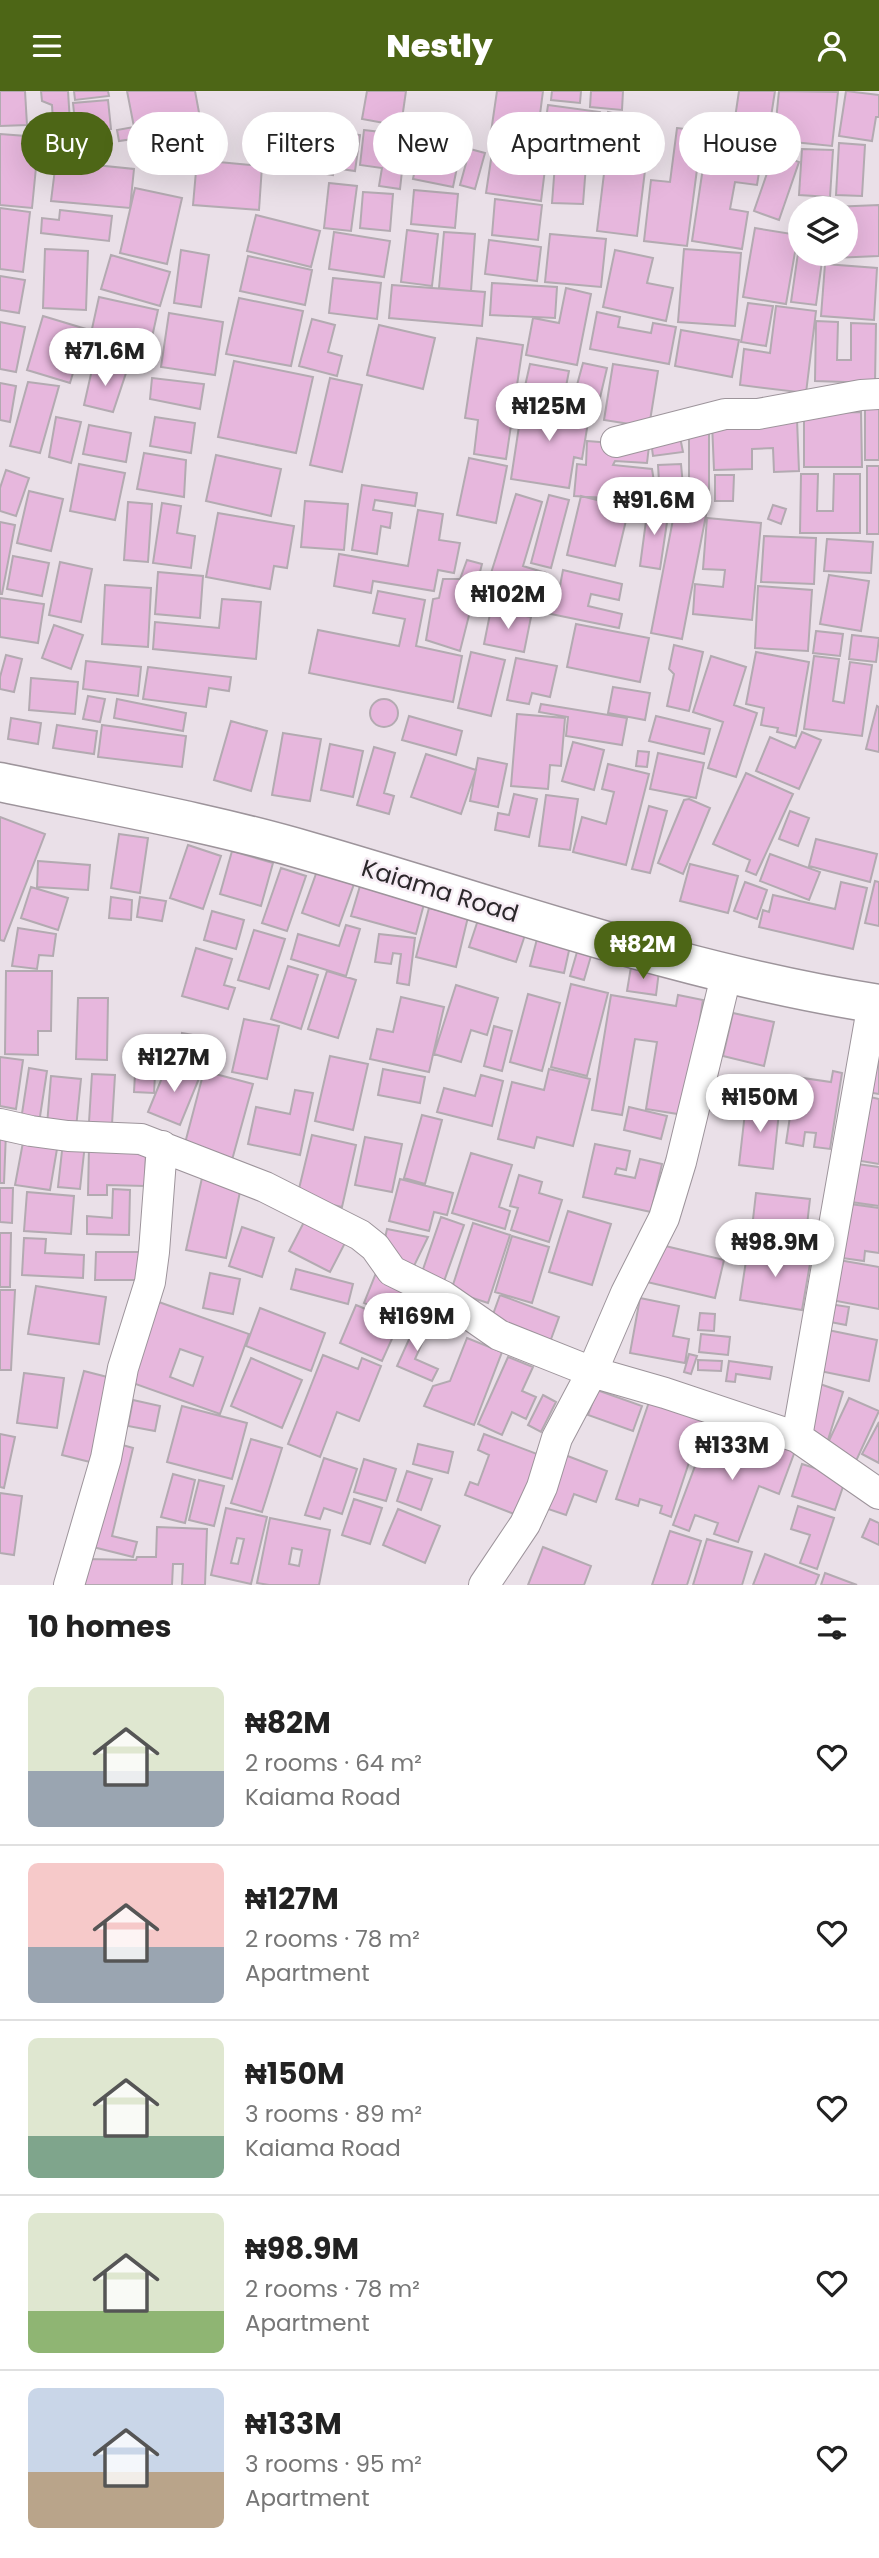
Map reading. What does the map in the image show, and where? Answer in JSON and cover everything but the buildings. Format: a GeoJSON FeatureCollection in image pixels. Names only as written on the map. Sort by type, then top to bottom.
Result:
{"type":"FeatureCollection","features":[{"type":"Feature","properties":{"kind":"highway","name":"Kaiama Road"},"geometry":{"type":"LineString","coordinates":[[0,763],[188,801],[316,832],[656,930],[824,969],[877,995]]}},
{"type":"Feature","properties":{"kind":"highway","name":"Kaiama Road"},"geometry":{"type":"LineString","coordinates":[[0,782],[310,851],[627,947],[727,972],[877,995]]}},
{"type":"Feature","properties":{"kind":"street"},"geometry":{"type":"LineString","coordinates":[[616,442],[725,414],[758,414],[879,394]]}},
{"type":"Feature","properties":{"kind":"street"},"geometry":{"type":"LineString","coordinates":[[485,1585],[525,1524],[542,1487],[557,1438],[592,1372],[626,1293],[664,1218],[681,1162],[727,972]]}},
{"type":"Feature","properties":{"kind":"street"},"geometry":{"type":"LineString","coordinates":[[797,1437],[877,995]]}},
{"type":"Feature","properties":{"kind":"street"},"geometry":{"type":"LineString","coordinates":[[0,1124],[68,1136],[141,1139],[265,1187],[360,1235],[375,1248],[392,1271],[443,1296],[499,1335],[592,1372],[665,1392],[797,1437],[879,1494]]}},
{"type":"Feature","properties":{"kind":"street"},"geometry":{"type":"LineString","coordinates":[[69,1585],[106,1458],[123,1368],[150,1282],[162,1146]]}}]}
